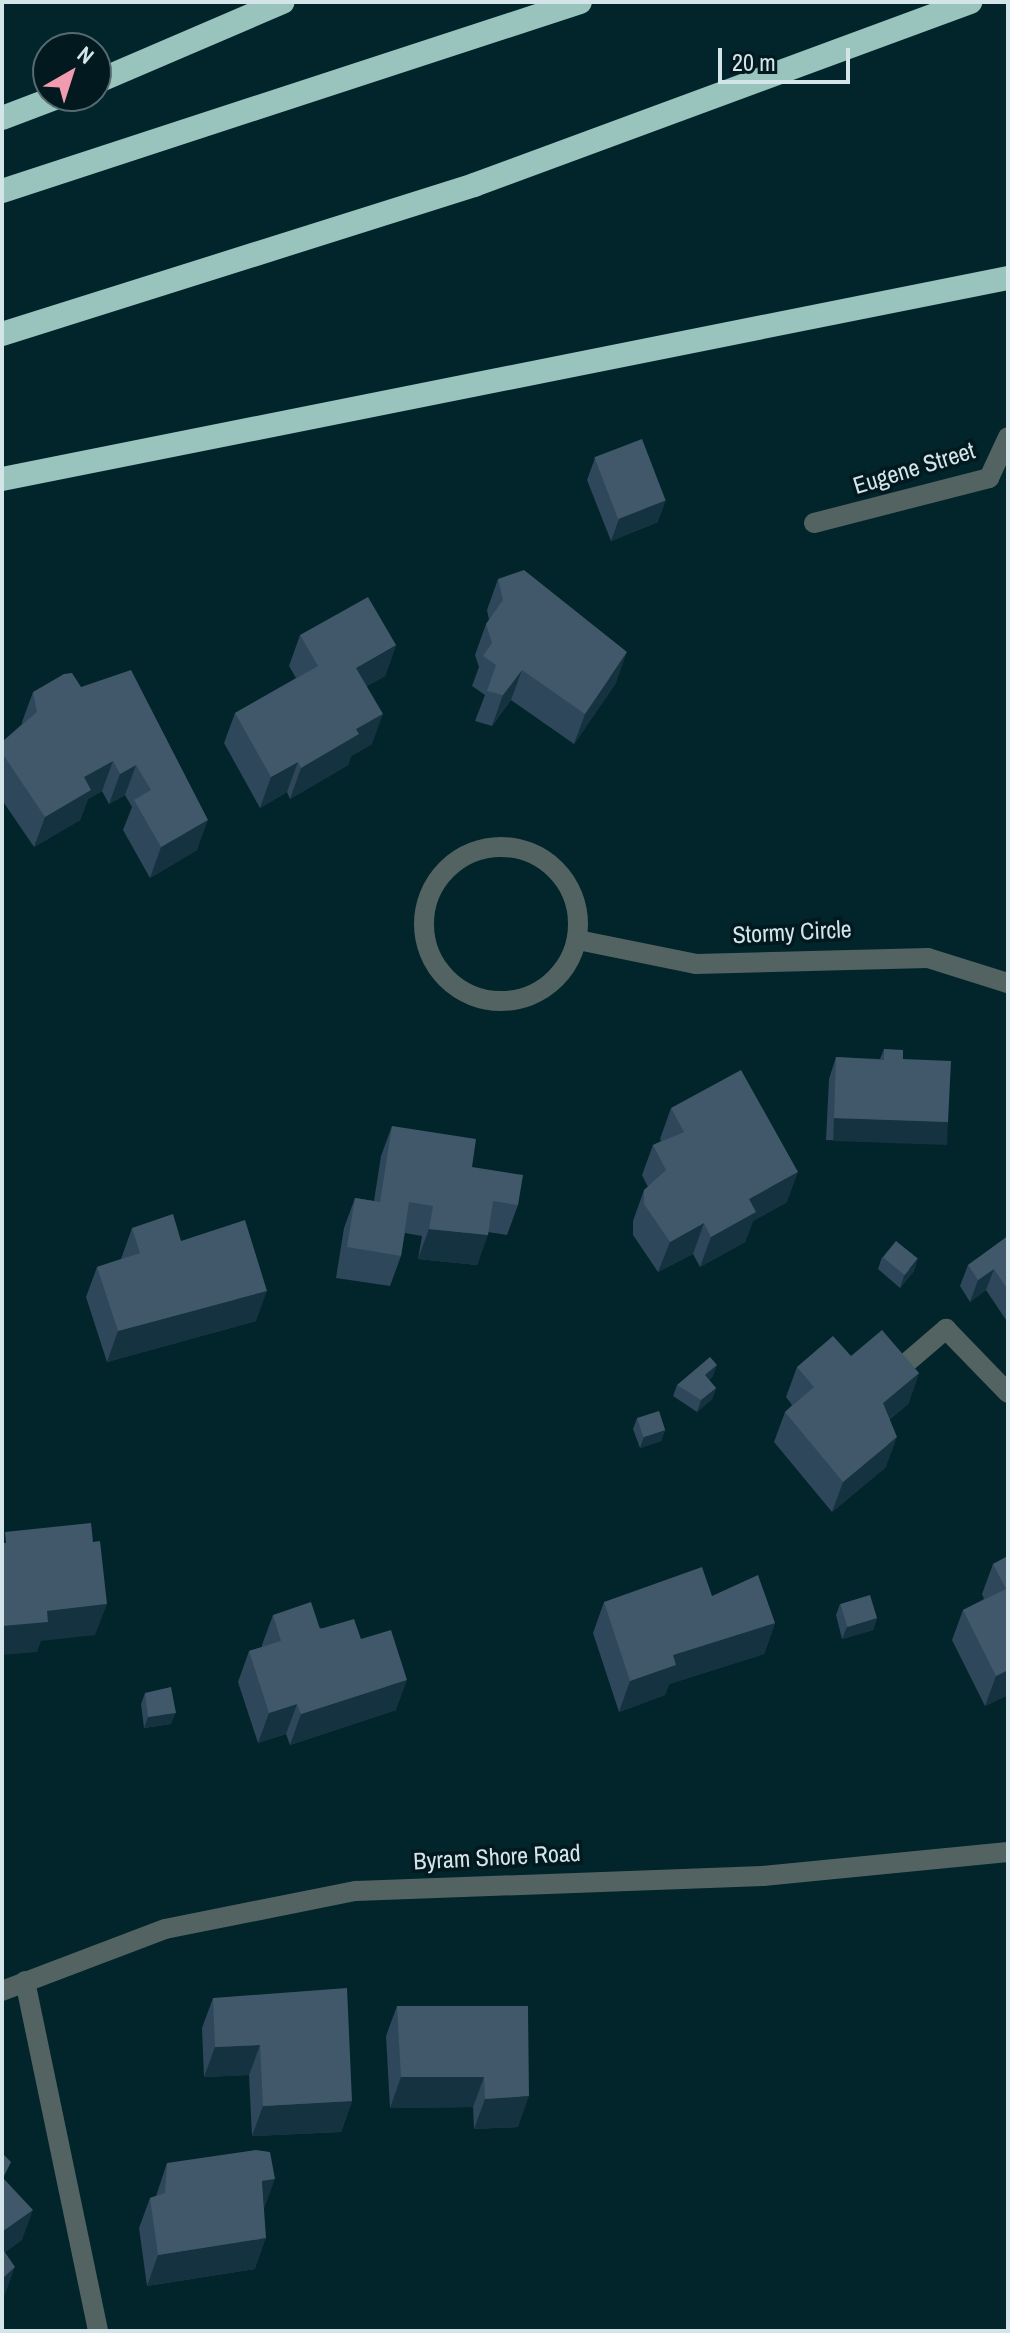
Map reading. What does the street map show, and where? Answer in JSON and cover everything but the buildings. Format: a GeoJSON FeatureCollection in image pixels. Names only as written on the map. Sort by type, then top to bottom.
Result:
{"type":"FeatureCollection","features":[{"type":"Feature","properties":{"kind":"highway"},"geometry":{"type":"LineString","coordinates":[[112,75],[283,2]]}},
{"type":"Feature","properties":{"kind":"highway"},"geometry":{"type":"LineString","coordinates":[[2,191],[580,2]]}},
{"type":"Feature","properties":{"kind":"highway"},"geometry":{"type":"LineString","coordinates":[[2,334],[474,185],[970,2]]}},
{"type":"Feature","properties":{"kind":"highway"},"geometry":{"type":"LineString","coordinates":[[2,118],[32,107]]}},
{"type":"Feature","properties":{"kind":"highway"},"geometry":{"type":"LineString","coordinates":[[2,479],[1008,278]]}},
{"type":"Feature","properties":{"kind":"street","name":"Eugene Street"},"geometry":{"type":"LineString","coordinates":[[814,523],[989,478],[1008,437]]}},
{"type":"Feature","properties":{"kind":"street"},"geometry":{"type":"LineString","coordinates":[[502,845],[530,851],[569,883],[578,940],[562,973],[540,992],[482,1000],[438,970],[424,913],[444,870],[464,854],[502,845]]}},
{"type":"Feature","properties":{"kind":"street","name":"Stormy Circle"},"geometry":{"type":"LineString","coordinates":[[578,940],[696,964],[928,958],[1008,983]]}},
{"type":"Feature","properties":{"kind":"street"},"geometry":{"type":"LineString","coordinates":[[897,1371],[946,1329],[1008,1393]]}},
{"type":"Feature","properties":{"kind":"street","name":"Byram Shore Road"},"geometry":{"type":"LineString","coordinates":[[2,1991],[165,1929],[356,1891],[763,1876],[1008,1852]]}},
{"type":"Feature","properties":{"kind":"street"},"geometry":{"type":"LineString","coordinates":[[25,1981],[98,2331]]}}]}
